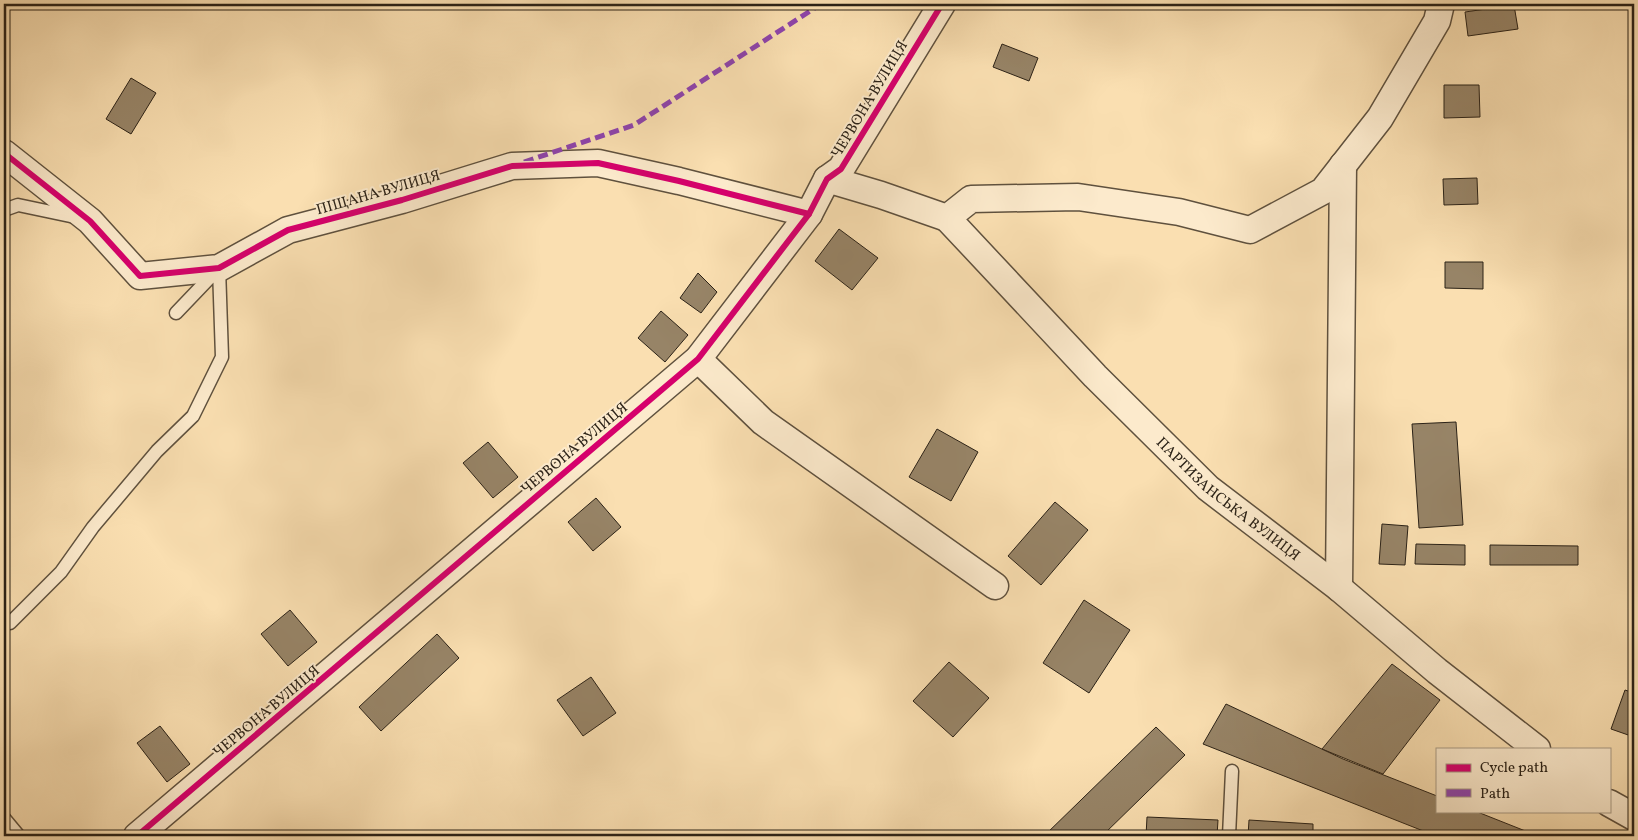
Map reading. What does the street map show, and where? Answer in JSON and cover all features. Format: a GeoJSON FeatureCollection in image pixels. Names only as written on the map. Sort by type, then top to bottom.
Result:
{"type":"FeatureCollection","features":[{"type":"Feature","properties":{"kind":"street","name":"ЧЕРВОНА ВУЛИЦЯ"},"geometry":{"type":"LineString","coordinates":[[137,836],[698,359],[809,214],[827,179],[841,169],[942,4]]}},
{"type":"Feature","properties":{"kind":"street"},"geometry":{"type":"LineString","coordinates":[[827,179],[947,218],[971,199],[1078,197],[1178,212],[1250,230],[1323,191],[1380,118],[1436,21],[1441,4]]}},
{"type":"Feature","properties":{"kind":"street","name":"ПІЩАНА ВУЛИЦЯ"},"geometry":{"type":"LineString","coordinates":[[4,153],[90,220],[140,276],[219,268],[288,230],[402,200],[512,166],[598,163],[809,214]]}},
{"type":"Feature","properties":{"kind":"street"},"geometry":{"type":"LineString","coordinates":[[1339,588],[1343,165]]}},
{"type":"Feature","properties":{"kind":"street","name":"ПАРТИЗАНСЬКА ВУЛИЦЯ"},"geometry":{"type":"LineString","coordinates":[[947,218],[1095,376],[1208,488],[1339,588],[1437,671],[1536,748]]}},
{"type":"Feature","properties":{"kind":"street"},"geometry":{"type":"LineString","coordinates":[[698,359],[763,422],[995,586]]}},
{"type":"Feature","properties":{"kind":"street"},"geometry":{"type":"LineString","coordinates":[[1610,804],[1634,817]]}},
{"type":"Feature","properties":{"kind":"lane"},"geometry":{"type":"LineString","coordinates":[[4,210],[18,205],[90,220]]}},
{"type":"Feature","properties":{"kind":"lane"},"geometry":{"type":"LineString","coordinates":[[176,313],[219,268]]}},
{"type":"Feature","properties":{"kind":"lane"},"geometry":{"type":"LineString","coordinates":[[4,622],[10,623],[61,572],[93,527],[157,451],[193,416],[222,357],[219,268]]}},
{"type":"Feature","properties":{"kind":"lane"},"geometry":{"type":"LineString","coordinates":[[1229,836],[1232,771]]}},
{"type":"Feature","properties":{"kind":"lane"},"geometry":{"type":"LineString","coordinates":[[4,818],[19,836]]}},
{"type":"Feature","properties":{"kind":"building"},"geometry":{"type":"Polygon","coordinates":[[[1038,4],[1077,4],[1077,8],[1038,8],[1038,4]]]}},
{"type":"Feature","properties":{"kind":"building"},"geometry":{"type":"Polygon","coordinates":[[[1514,5],[1518,29],[1468,36],[1465,12],[1514,5]]]}},
{"type":"Feature","properties":{"kind":"building"},"geometry":{"type":"Polygon","coordinates":[[[1002,44],[1038,58],[1029,81],[993,67],[1002,44]]]}},
{"type":"Feature","properties":{"kind":"building"},"geometry":{"type":"Polygon","coordinates":[[[131,78],[156,93],[131,134],[106,119],[131,78]]]}},
{"type":"Feature","properties":{"kind":"building"},"geometry":{"type":"Polygon","coordinates":[[[1444,85],[1479,85],[1480,117],[1444,118],[1444,85]]]}},
{"type":"Feature","properties":{"kind":"building"},"geometry":{"type":"Polygon","coordinates":[[[1477,178],[1478,204],[1444,205],[1443,179],[1477,178]]]}},
{"type":"Feature","properties":{"kind":"building"},"geometry":{"type":"Polygon","coordinates":[[[839,229],[878,258],[852,290],[815,261],[839,229]]]}},
{"type":"Feature","properties":{"kind":"building"},"geometry":{"type":"Polygon","coordinates":[[[1445,262],[1483,262],[1483,289],[1445,288],[1445,262]]]}},
{"type":"Feature","properties":{"kind":"building"},"geometry":{"type":"Polygon","coordinates":[[[698,273],[717,292],[701,313],[680,298],[698,273]]]}},
{"type":"Feature","properties":{"kind":"building"},"geometry":{"type":"Polygon","coordinates":[[[661,311],[688,335],[665,362],[638,338],[661,311]]]}},
{"type":"Feature","properties":{"kind":"building"},"geometry":{"type":"Polygon","coordinates":[[[1456,422],[1463,525],[1419,528],[1412,424],[1456,422]]]}},
{"type":"Feature","properties":{"kind":"building"},"geometry":{"type":"Polygon","coordinates":[[[937,429],[978,452],[951,501],[909,477],[937,429]]]}},
{"type":"Feature","properties":{"kind":"building"},"geometry":{"type":"Polygon","coordinates":[[[488,442],[518,477],[493,498],[463,463],[488,442]]]}},
{"type":"Feature","properties":{"kind":"building"},"geometry":{"type":"Polygon","coordinates":[[[596,498],[621,527],[593,551],[568,522],[596,498]]]}},
{"type":"Feature","properties":{"kind":"building"},"geometry":{"type":"Polygon","coordinates":[[[1055,502],[1088,530],[1041,585],[1008,556],[1055,502]]]}},
{"type":"Feature","properties":{"kind":"building"},"geometry":{"type":"Polygon","coordinates":[[[1382,524],[1408,526],[1405,565],[1379,564],[1382,524]]]}},
{"type":"Feature","properties":{"kind":"building"},"geometry":{"type":"Polygon","coordinates":[[[1416,544],[1465,545],[1465,565],[1415,564],[1416,544]]]}},
{"type":"Feature","properties":{"kind":"building"},"geometry":{"type":"Polygon","coordinates":[[[1490,545],[1578,546],[1578,565],[1490,565],[1490,545]]]}},
{"type":"Feature","properties":{"kind":"building"},"geometry":{"type":"Polygon","coordinates":[[[1084,600],[1130,630],[1089,693],[1043,663],[1084,600]]]}},
{"type":"Feature","properties":{"kind":"building"},"geometry":{"type":"Polygon","coordinates":[[[290,610],[317,642],[288,666],[261,634],[290,610]]]}},
{"type":"Feature","properties":{"kind":"building"},"geometry":{"type":"Polygon","coordinates":[[[437,634],[459,658],[381,731],[359,707],[437,634]]]}},
{"type":"Feature","properties":{"kind":"building"},"geometry":{"type":"Polygon","coordinates":[[[949,662],[989,698],[953,737],[913,701],[949,662]]]}},
{"type":"Feature","properties":{"kind":"building"},"geometry":{"type":"Polygon","coordinates":[[[1392,664],[1440,700],[1383,774],[1322,749],[1392,664]]]}},
{"type":"Feature","properties":{"kind":"building"},"geometry":{"type":"Polygon","coordinates":[[[591,677],[616,713],[583,736],[557,700],[591,677]]]}},
{"type":"Feature","properties":{"kind":"building"},"geometry":{"type":"Polygon","coordinates":[[[1625,690],[1634,693],[1634,737],[1611,729],[1625,690]]]}},
{"type":"Feature","properties":{"kind":"building"},"geometry":{"type":"Polygon","coordinates":[[[1226,704],[1343,759],[1436,796],[1436,812],[1478,812],[1538,836],[1436,836],[1203,744],[1226,704]]]}},
{"type":"Feature","properties":{"kind":"building"},"geometry":{"type":"Polygon","coordinates":[[[160,726],[190,764],[167,782],[137,743],[160,726]]]}},
{"type":"Feature","properties":{"kind":"building"},"geometry":{"type":"Polygon","coordinates":[[[1156,727],[1185,755],[1102,836],[1044,836],[1156,727]]]}},
{"type":"Feature","properties":{"kind":"building"},"geometry":{"type":"Polygon","coordinates":[[[1147,817],[1218,820],[1217,836],[1146,836],[1147,817]]]}},
{"type":"Feature","properties":{"kind":"building"},"geometry":{"type":"Polygon","coordinates":[[[1249,820],[1313,824],[1313,836],[1248,836],[1249,820]]]}},
{"type":"Feature","properties":{"kind":"marked path"},"geometry":{"type":"LineString","coordinates":[[524,162],[634,125],[821,4]]}},
{"type":"Feature","properties":{"kind":"cycle path"},"geometry":{"type":"LineString","coordinates":[[137,836],[698,359],[809,214],[827,179],[841,169],[942,4]]}},
{"type":"Feature","properties":{"kind":"cycle path"},"geometry":{"type":"LineString","coordinates":[[4,153],[90,221],[140,276],[219,268],[288,230],[402,200],[512,166],[598,163],[679,181],[809,214]]}}]}
